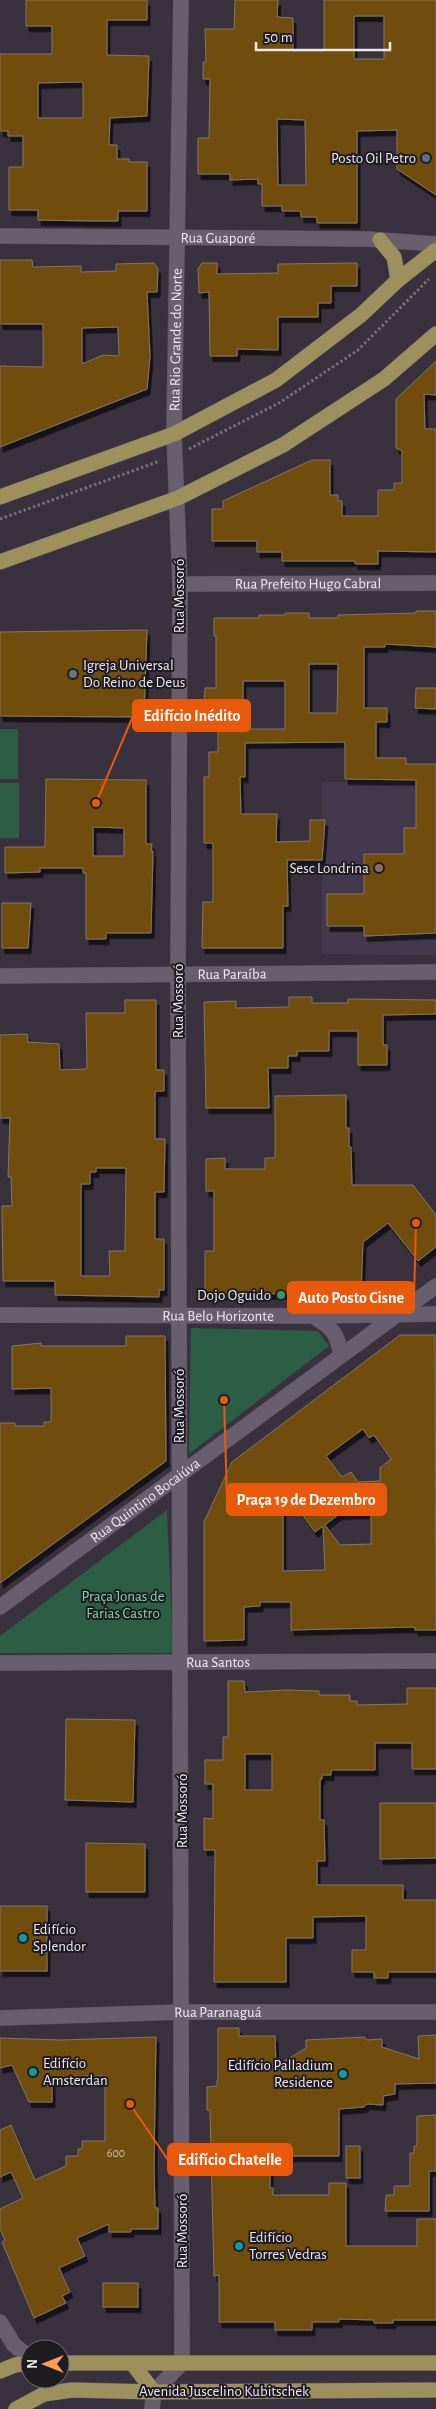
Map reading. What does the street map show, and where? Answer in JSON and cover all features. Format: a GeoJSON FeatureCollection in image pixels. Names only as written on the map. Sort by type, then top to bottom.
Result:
{"type":"FeatureCollection","features":[{"type":"Feature","properties":{"kind":"main road"},"geometry":{"type":"LineString","coordinates":[[380,240],[394,257],[398,280]]}},
{"type":"Feature","properties":{"kind":"main road"},"geometry":{"type":"LineString","coordinates":[[0,497],[174,434],[276,380],[361,315],[398,280],[436,250]]}},
{"type":"Feature","properties":{"kind":"main road"},"geometry":{"type":"LineString","coordinates":[[0,562],[178,498],[283,445],[384,379],[436,334]]}},
{"type":"Feature","properties":{"kind":"main road","name":"Avenida Juscelino Kubitschek"},"geometry":{"type":"LineString","coordinates":[[70,2363],[436,2363]]}},
{"type":"Feature","properties":{"kind":"main road"},"geometry":{"type":"LineString","coordinates":[[132,2363],[154,2392]]}},
{"type":"Feature","properties":{"kind":"main road"},"geometry":{"type":"LineString","coordinates":[[0,2371],[20,2364]]}},
{"type":"Feature","properties":{"kind":"main road","name":"Avenida Juscelino Kubitschek"},"geometry":{"type":"LineString","coordinates":[[16,2409],[44,2394],[59,2392],[436,2390]]}},
{"type":"Feature","properties":{"kind":"street","name":"Rua Rio Grande do Norte"},"geometry":{"type":"LineString","coordinates":[[178,498],[174,434],[181,0]]}},
{"type":"Feature","properties":{"kind":"street","name":"Rua Guaporé"},"geometry":{"type":"LineString","coordinates":[[0,236],[380,240],[436,244]]}},
{"type":"Feature","properties":{"kind":"street","name":"Rua Mossoró"},"geometry":{"type":"LineString","coordinates":[[178,498],[180,584],[178,975],[179,1476],[182,1662],[182,2363]]}},
{"type":"Feature","properties":{"kind":"street","name":"Rua Prefeito Hugo Cabral"},"geometry":{"type":"LineString","coordinates":[[180,584],[436,582]]}},
{"type":"Feature","properties":{"kind":"street","name":"Rua Paraíba"},"geometry":{"type":"LineString","coordinates":[[0,976],[436,972]]}},
{"type":"Feature","properties":{"kind":"street","name":"Rua Quintino Bocaiúva"},"geometry":{"type":"LineString","coordinates":[[0,1608],[341,1356],[401,1314],[436,1286]]}},
{"type":"Feature","properties":{"kind":"street","name":"Rua Belo Horizonte"},"geometry":{"type":"LineString","coordinates":[[0,1315],[179,1314],[313,1316],[436,1314]]}},
{"type":"Feature","properties":{"kind":"street"},"geometry":{"type":"LineString","coordinates":[[313,1316],[332,1329],[336,1336],[341,1356]]}},
{"type":"Feature","properties":{"kind":"street","name":"Rua Santos"},"geometry":{"type":"LineString","coordinates":[[0,1663],[436,1661]]}},
{"type":"Feature","properties":{"kind":"street","name":"Rua Paranaguá"},"geometry":{"type":"LineString","coordinates":[[0,2018],[182,2012],[436,2012]]}},
{"type":"Feature","properties":{"kind":"street"},"geometry":{"type":"LineString","coordinates":[[0,2322],[14,2345],[20,2350]]}},
{"type":"Feature","properties":{"kind":"street"},"geometry":{"type":"LineString","coordinates":[[152,2409],[154,2392],[182,2363]]}},
{"type":"Feature","properties":{"kind":"shaded area","name":"Sesc Londrina"},"geometry":{"type":"Polygon","coordinates":[[[436,781],[436,955],[322,954],[322,782],[436,781]]]}},
{"type":"Feature","properties":{"kind":"green space"},"geometry":{"type":"Polygon","coordinates":[[[0,729],[18,729],[18,779],[0,779],[0,729]]]}},
{"type":"Feature","properties":{"kind":"green space"},"geometry":{"type":"Polygon","coordinates":[[[0,783],[19,783],[19,838],[0,838],[0,783]]]}},
{"type":"Feature","properties":{"kind":"green space"},"geometry":{"type":"Polygon","coordinates":[[[191,1328],[318,1331],[329,1346],[189,1454],[191,1328]]]}},
{"type":"Feature","properties":{"kind":"green space","name":"Praça Jonas de Farias Castro"},"geometry":{"type":"Polygon","coordinates":[[[167,1510],[173,1653],[0,1653],[0,1636],[167,1510]]]}},
{"type":"Feature","properties":{"kind":"building"},"geometry":{"type":"Polygon","coordinates":[[[26,0],[147,0],[147,20],[107,20],[107,55],[149,56],[147,116],[110,118],[109,145],[117,145],[117,159],[129,159],[129,162],[147,162],[147,211],[118,211],[118,221],[90,221],[38,220],[38,210],[9,210],[9,167],[23,167],[23,136],[8,136],[8,131],[0,131],[0,54],[52,54],[52,26],[26,26],[26,0]],[[83,82],[38,83],[38,118],[83,118],[83,82]]]}},
{"type":"Feature","properties":{"kind":"building"},"geometry":{"type":"Polygon","coordinates":[[[235,0],[278,0],[277,17],[293,18],[293,51],[324,51],[324,0],[436,0],[436,195],[397,169],[397,130],[357,131],[357,223],[317,223],[317,217],[301,217],[301,211],[282,211],[282,206],[262,206],[262,184],[258,184],[258,179],[230,180],[230,174],[198,174],[198,138],[209,138],[210,79],[203,79],[203,62],[206,62],[205,29],[234,29],[235,0]],[[354,16],[354,59],[384,59],[384,16],[354,16]],[[277,119],[278,185],[306,185],[305,120],[277,119]]]}},
{"type":"Feature","properties":{"kind":"building"},"geometry":{"type":"Polygon","coordinates":[[[0,260],[32,260],[33,267],[81,266],[81,272],[116,271],[116,264],[154,263],[158,269],[157,292],[147,292],[150,356],[147,389],[0,447],[0,366],[43,367],[43,324],[0,324],[0,260]],[[118,327],[82,328],[82,364],[103,355],[119,356],[118,327]]]}},
{"type":"Feature","properties":{"kind":"building"},"geometry":{"type":"Polygon","coordinates":[[[202,263],[217,263],[217,274],[278,273],[278,264],[357,263],[357,286],[331,286],[331,303],[318,303],[318,317],[278,317],[278,350],[237,349],[237,356],[210,356],[209,292],[199,293],[198,269],[202,263]]]}},
{"type":"Feature","properties":{"kind":"building"},"geometry":{"type":"Polygon","coordinates":[[[436,361],[436,395],[424,394],[425,429],[436,429],[436,552],[378,551],[378,564],[355,564],[355,561],[282,561],[282,552],[257,552],[257,541],[212,541],[212,509],[223,509],[223,501],[312,460],[330,460],[330,495],[338,495],[338,501],[342,501],[342,516],[378,516],[378,490],[394,490],[394,483],[402,483],[402,451],[396,448],[396,399],[436,361]]]}},
{"type":"Feature","properties":{"kind":"building"},"geometry":{"type":"Polygon","coordinates":[[[416,611],[436,611],[436,647],[385,644],[385,647],[364,647],[364,708],[387,708],[387,722],[376,722],[376,758],[406,758],[406,764],[436,764],[436,933],[364,936],[364,926],[327,926],[327,894],[364,894],[364,854],[404,854],[404,828],[416,828],[416,780],[345,779],[345,742],[245,743],[245,777],[240,777],[241,814],[277,814],[276,842],[310,841],[310,820],[325,820],[322,860],[287,860],[288,906],[283,906],[283,948],[202,948],[203,902],[213,902],[213,843],[204,843],[204,777],[209,777],[209,752],[218,752],[218,706],[204,706],[205,688],[216,688],[214,618],[259,618],[259,615],[285,615],[285,613],[309,613],[309,618],[338,618],[338,615],[416,613],[416,611]],[[309,664],[309,713],[337,713],[338,664],[309,664]],[[243,681],[243,720],[246,720],[246,729],[285,729],[285,681],[243,681]]]}},
{"type":"Feature","properties":{"kind":"building","name":"Igreja Universal Do Reino de Deus"},"geometry":{"type":"Polygon","coordinates":[[[147,630],[144,717],[0,716],[0,632],[147,630]]]}},
{"type":"Feature","properties":{"kind":"building"},"geometry":{"type":"Polygon","coordinates":[[[416,688],[436,688],[436,709],[415,708],[416,688]]]}},
{"type":"Feature","properties":{"kind":"building"},"geometry":{"type":"Polygon","coordinates":[[[46,779],[146,780],[146,844],[152,844],[151,851],[153,851],[151,933],[106,933],[106,939],[86,939],[86,873],[83,873],[83,868],[40,868],[40,872],[5,873],[5,847],[45,847],[46,779]],[[93,827],[93,856],[124,856],[124,828],[93,827]]]}},
{"type":"Feature","properties":{"kind":"building"},"geometry":{"type":"Polygon","coordinates":[[[2,903],[31,903],[28,948],[2,948],[2,903]]]}},
{"type":"Feature","properties":{"kind":"building"},"geometry":{"type":"Polygon","coordinates":[[[289,997],[312,997],[312,1003],[348,1003],[348,999],[436,1000],[436,1014],[383,1015],[383,1045],[387,1045],[387,1065],[358,1065],[358,1031],[329,1031],[329,1051],[297,1051],[297,1056],[288,1056],[288,1068],[268,1068],[269,1108],[206,1108],[204,1002],[236,1001],[236,1008],[289,1007],[289,997]]]}},
{"type":"Feature","properties":{"kind":"building"},"geometry":{"type":"Polygon","coordinates":[[[125,1000],[156,1000],[156,1070],[164,1070],[164,1091],[155,1091],[155,1139],[165,1139],[164,1192],[155,1192],[155,1239],[164,1239],[164,1290],[159,1290],[159,1297],[55,1295],[55,1281],[3,1281],[2,1206],[12,1206],[11,1177],[8,1177],[10,1118],[0,1118],[0,1035],[27,1034],[28,1042],[59,1044],[60,1070],[87,1069],[86,1013],[125,1013],[125,1000]],[[96,1168],[96,1172],[90,1172],[90,1184],[81,1184],[81,1276],[110,1276],[109,1251],[125,1251],[126,1168],[96,1168]]]}},
{"type":"Feature","properties":{"kind":"building"},"geometry":{"type":"Polygon","coordinates":[[[346,1095],[346,1128],[349,1128],[349,1147],[351,1147],[352,1185],[413,1185],[436,1215],[436,1247],[418,1261],[388,1223],[363,1242],[361,1293],[211,1294],[205,1289],[205,1251],[214,1251],[214,1191],[206,1191],[206,1159],[225,1158],[225,1169],[265,1169],[265,1158],[275,1158],[275,1096],[346,1095]]]}},
{"type":"Feature","properties":{"kind":"building"},"geometry":{"type":"Polygon","coordinates":[[[400,1335],[435,1335],[436,1630],[415,1630],[415,1627],[291,1630],[291,1602],[260,1602],[260,1606],[244,1607],[244,1640],[204,1641],[204,1522],[232,1462],[400,1335]],[[363,1429],[326,1456],[342,1477],[351,1472],[358,1482],[380,1481],[380,1468],[391,1459],[374,1435],[369,1438],[363,1429]],[[283,1488],[283,1571],[325,1570],[323,1526],[315,1532],[283,1488]],[[371,1513],[339,1514],[325,1525],[340,1545],[371,1544],[371,1513]]]}},
{"type":"Feature","properties":{"kind":"building"},"geometry":{"type":"Polygon","coordinates":[[[126,1336],[165,1336],[166,1461],[0,1583],[0,1423],[15,1423],[15,1426],[44,1426],[44,1422],[51,1422],[51,1388],[12,1389],[12,1346],[41,1343],[41,1346],[126,1346],[126,1336]]]}},
{"type":"Feature","properties":{"kind":"building"},"geometry":{"type":"Polygon","coordinates":[[[228,1681],[244,1681],[245,1692],[288,1690],[319,1691],[319,1695],[350,1695],[350,1701],[357,1701],[357,1705],[407,1704],[407,1688],[436,1688],[436,1769],[412,1769],[412,1743],[375,1743],[375,1770],[331,1770],[331,1775],[322,1775],[322,1779],[320,1779],[320,1820],[324,1820],[325,1861],[317,1861],[317,1885],[403,1885],[403,1900],[436,1900],[436,1972],[388,1972],[388,1978],[374,1978],[374,1972],[352,1972],[352,1950],[366,1950],[366,1916],[313,1917],[313,1938],[286,1938],[286,1982],[214,1982],[215,1850],[204,1850],[204,1818],[213,1819],[213,1784],[205,1784],[205,1760],[223,1760],[223,1737],[228,1737],[228,1681]],[[245,1754],[245,1790],[272,1790],[272,1754],[245,1754]]]}},
{"type":"Feature","properties":{"kind":"building"},"geometry":{"type":"Polygon","coordinates":[[[66,1719],[135,1720],[133,1802],[65,1800],[66,1719]]]}},
{"type":"Feature","properties":{"kind":"building"},"geometry":{"type":"Polygon","coordinates":[[[380,1803],[436,1803],[436,1858],[380,1859],[380,1803]]]}},
{"type":"Feature","properties":{"kind":"building"},"geometry":{"type":"Polygon","coordinates":[[[86,1843],[145,1844],[145,1892],[86,1892],[86,1843]]]}},
{"type":"Feature","properties":{"kind":"building","name":"Edifício Splendor"},"geometry":{"type":"Polygon","coordinates":[[[0,1906],[47,1906],[47,1971],[0,1971],[0,1906]]]}},
{"type":"Feature","properties":{"kind":"building"},"geometry":{"type":"Polygon","coordinates":[[[218,2028],[239,2028],[239,2036],[275,2036],[276,2066],[306,2048],[306,2040],[364,2037],[367,2040],[382,2039],[382,2047],[419,2059],[418,2036],[436,2035],[436,2083],[395,2084],[395,2094],[383,2096],[383,2105],[367,2104],[364,2107],[339,2109],[339,2156],[270,2156],[270,2188],[273,2188],[273,2195],[329,2195],[329,2183],[346,2183],[346,2246],[417,2246],[417,2219],[436,2219],[436,2320],[393,2320],[393,2323],[374,2323],[374,2320],[339,2319],[339,2322],[312,2322],[312,2330],[275,2330],[275,2322],[219,2322],[219,2275],[214,2276],[210,2110],[207,2110],[207,2087],[217,2086],[218,2080],[218,2028]]]}},
{"type":"Feature","properties":{"kind":"building"},"geometry":{"type":"Polygon","coordinates":[[[156,2037],[154,2166],[155,2208],[158,2208],[158,2229],[131,2229],[131,2232],[109,2232],[109,2224],[77,2238],[85,2256],[59,2268],[70,2292],[62,2296],[66,2303],[34,2318],[2,2242],[5,2240],[0,2229],[0,2209],[23,2198],[11,2172],[0,2177],[0,2130],[11,2125],[35,2180],[66,2166],[66,2156],[78,2156],[78,2149],[82,2149],[82,2141],[105,2141],[105,2076],[71,2076],[71,2080],[52,2080],[52,2102],[29,2102],[12,2065],[0,2068],[0,2038],[61,2040],[156,2037]]]}},
{"type":"Feature","properties":{"kind":"building"},"geometry":{"type":"Polygon","coordinates":[[[436,2115],[436,2171],[429,2171],[429,2211],[385,2211],[386,2195],[394,2195],[394,2186],[410,2186],[410,2153],[414,2153],[414,2146],[417,2146],[417,2116],[436,2115]]]}},
{"type":"Feature","properties":{"kind":"building"},"geometry":{"type":"Polygon","coordinates":[[[346,2146],[360,2146],[360,2178],[346,2178],[346,2146]]]}},
{"type":"Feature","properties":{"kind":"building"},"geometry":{"type":"Polygon","coordinates":[[[103,2283],[138,2283],[138,2307],[103,2307],[103,2283]]]}},
{"type":"Feature","properties":{"kind":"place","name":"Posto Oil Petro"},"geometry":{"type":"Point","coordinates":[426,158]}},
{"type":"Feature","properties":{"kind":"place","name":"Igreja Universal Do Reino de Deus"},"geometry":{"type":"Point","coordinates":[73,674]}},
{"type":"Feature","properties":{"kind":"place","name":"Edifício Inédito"},"geometry":{"type":"Point","coordinates":[96,803]}},
{"type":"Feature","properties":{"kind":"place","name":"Sesc Londrina"},"geometry":{"type":"Point","coordinates":[379,868]}},
{"type":"Feature","properties":{"kind":"place","name":"Auto Posto Cisne"},"geometry":{"type":"Point","coordinates":[416,1223]}},
{"type":"Feature","properties":{"kind":"place","name":"Dojo Oguido"},"geometry":{"type":"Point","coordinates":[281,1295]}},
{"type":"Feature","properties":{"kind":"place","name":"Praça 19 de Dezembro"},"geometry":{"type":"Point","coordinates":[224,1400]}},
{"type":"Feature","properties":{"kind":"place","name":"Edifício Splendor"},"geometry":{"type":"Point","coordinates":[23,1938]}},
{"type":"Feature","properties":{"kind":"place","name":"Edifício Amsterdan"},"geometry":{"type":"Point","coordinates":[33,2072]}},
{"type":"Feature","properties":{"kind":"place","name":"Edifício Palladium Residence"},"geometry":{"type":"Point","coordinates":[343,2074]}},
{"type":"Feature","properties":{"kind":"place","name":"Edifício Chatelle"},"geometry":{"type":"Point","coordinates":[130,2104]}},
{"type":"Feature","properties":{"kind":"place","name":"Edifício Torres Vedras"},"geometry":{"type":"Point","coordinates":[239,2246]}}]}
